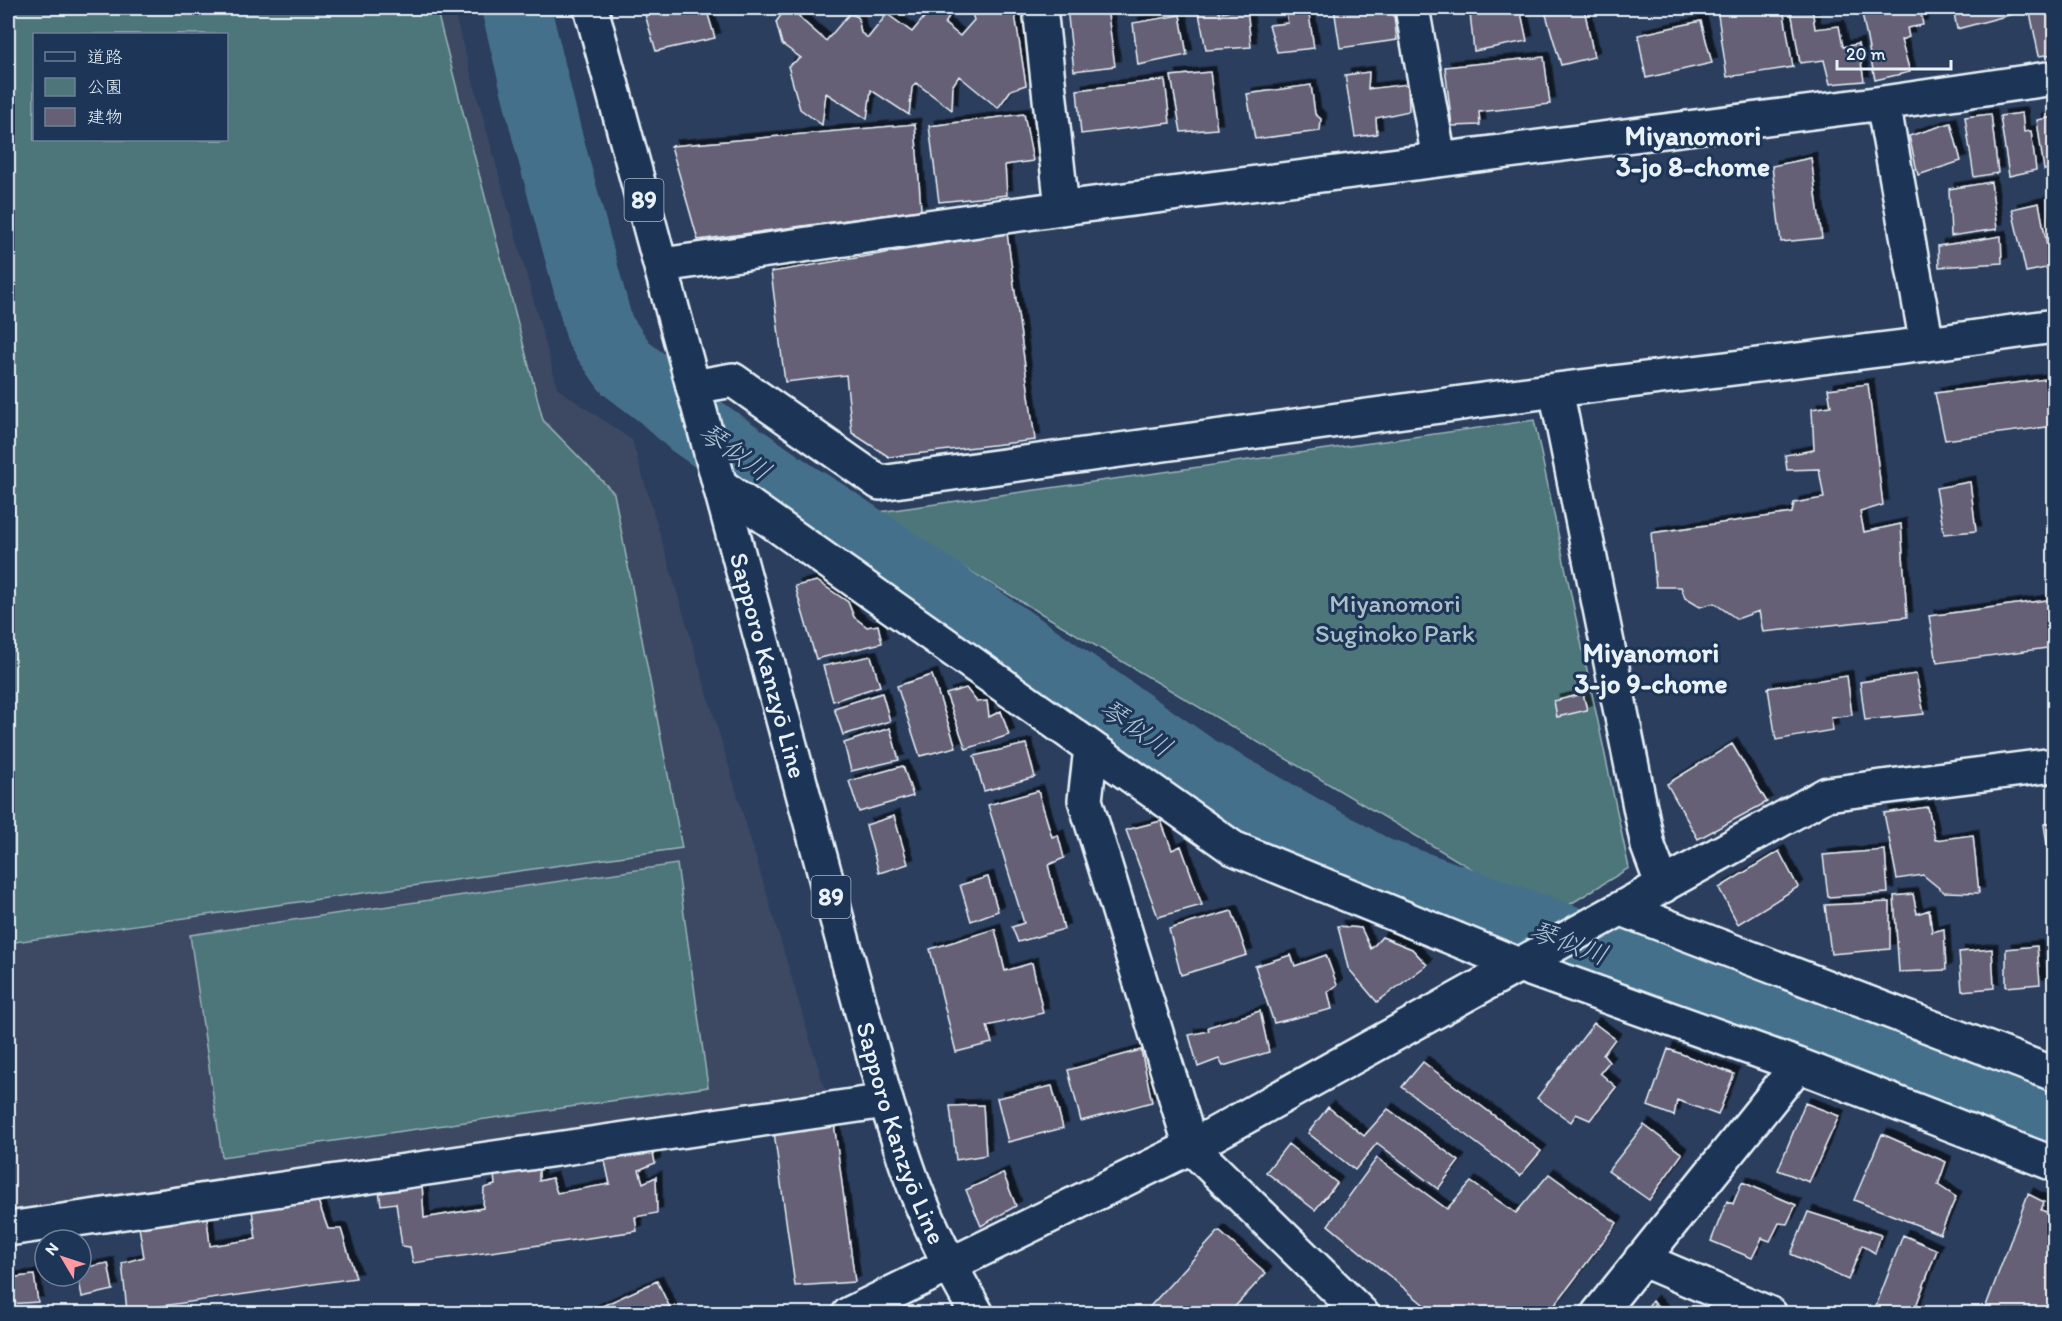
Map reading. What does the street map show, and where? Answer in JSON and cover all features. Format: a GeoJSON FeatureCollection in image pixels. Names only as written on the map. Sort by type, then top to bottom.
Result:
{"type":"FeatureCollection","features":[{"type":"Feature","properties":{"kind":"street","name":"Sapporo Kanzyō Line"},"geometry":{"type":"LineString","coordinates":[[591,8],[886,1101],[923,1209],[950,1266],[977,1314]]}},
{"type":"Feature","properties":{"kind":"street"},"geometry":{"type":"LineString","coordinates":[[1040,8],[1062,208]]}},
{"type":"Feature","properties":{"kind":"street"},"geometry":{"type":"LineString","coordinates":[[1412,8],[1439,159]]}},
{"type":"Feature","properties":{"kind":"street"},"geometry":{"type":"LineString","coordinates":[[662,265],[1062,208],[1883,103],[2055,78]]}},
{"type":"Feature","properties":{"kind":"street"},"geometry":{"type":"LineString","coordinates":[[1883,103],[1927,344]]}},
{"type":"Feature","properties":{"kind":"street"},"geometry":{"type":"LineString","coordinates":[[694,390],[733,380],[880,483],[1556,390],[2055,326]]}},
{"type":"Feature","properties":{"kind":"street"},"geometry":{"type":"LineString","coordinates":[[1556,390],[1648,846],[1663,886]]}},
{"type":"Feature","properties":{"kind":"street"},"geometry":{"type":"LineString","coordinates":[[718,477],[1091,748],[1233,848],[1532,958],[1798,1065],[2055,1164]]}},
{"type":"Feature","properties":{"kind":"street"},"geometry":{"type":"LineString","coordinates":[[1091,748],[1085,800],[1191,1147],[1362,1314]]}},
{"type":"Feature","properties":{"kind":"street"},"geometry":{"type":"LineString","coordinates":[[849,1314],[1191,1147],[1827,794],[2055,765]]}},
{"type":"Feature","properties":{"kind":"street"},"geometry":{"type":"LineString","coordinates":[[1609,916],[2055,1074]]}},
{"type":"Feature","properties":{"kind":"street"},"geometry":{"type":"LineString","coordinates":[[1598,1314],[1798,1065]]}},
{"type":"Feature","properties":{"kind":"street"},"geometry":{"type":"LineString","coordinates":[[8,1229],[886,1101]]}},
{"type":"Feature","properties":{"kind":"street"},"geometry":{"type":"LineString","coordinates":[[1641,1259],[1770,1314]]}},
{"type":"Feature","properties":{"kind":"shaded area"},"geometry":{"type":"Polygon","coordinates":[[[8,8],[453,8],[558,389],[632,440],[825,1090],[8,1215],[8,8]]]}},
{"type":"Feature","properties":{"kind":"green space"},"geometry":{"type":"Polygon","coordinates":[[[8,8],[436,8],[543,420],[614,493],[682,848],[8,943],[8,8]]]}},
{"type":"Feature","properties":{"kind":"green space","name":"Miyanomori Suginoko Park"},"geometry":{"type":"Polygon","coordinates":[[[1534,420],[1629,868],[1551,916],[872,513],[1534,420]]]}},
{"type":"Feature","properties":{"kind":"green space"},"geometry":{"type":"Polygon","coordinates":[[[677,864],[708,1087],[222,1157],[190,935],[677,864]]]}},
{"type":"Feature","properties":{"kind":"building"},"geometry":{"type":"Polygon","coordinates":[[[643,8],[706,8],[715,38],[656,51],[643,8]]]}},
{"type":"Feature","properties":{"kind":"building"},"geometry":{"type":"Polygon","coordinates":[[[932,8],[937,8],[949,16],[945,24],[960,36],[974,20],[971,10],[973,8],[1014,8],[1026,85],[1011,90],[998,108],[959,76],[953,85],[952,110],[916,83],[912,88],[909,115],[871,90],[867,119],[826,93],[822,125],[800,109],[788,66],[801,58],[782,44],[776,22],[784,11],[795,11],[826,41],[850,13],[858,17],[861,33],[868,38],[887,14],[912,32],[932,8]]]}},
{"type":"Feature","properties":{"kind":"building"},"geometry":{"type":"Polygon","coordinates":[[[1067,8],[1107,8],[1115,66],[1074,71],[1067,8]]]}},
{"type":"Feature","properties":{"kind":"building"},"geometry":{"type":"Polygon","coordinates":[[[1198,8],[1218,8],[1219,13],[1247,8],[1251,47],[1206,50],[1198,8]]]}},
{"type":"Feature","properties":{"kind":"building"},"geometry":{"type":"Polygon","coordinates":[[[1285,8],[1308,8],[1314,48],[1277,52],[1269,25],[1288,23],[1285,8]]]}},
{"type":"Feature","properties":{"kind":"building"},"geometry":{"type":"Polygon","coordinates":[[[1334,8],[1393,8],[1397,40],[1340,48],[1334,8]]]}},
{"type":"Feature","properties":{"kind":"building"},"geometry":{"type":"Polygon","coordinates":[[[1496,8],[1520,8],[1527,41],[1474,51],[1470,13],[1496,8]]]}},
{"type":"Feature","properties":{"kind":"building"},"geometry":{"type":"Polygon","coordinates":[[[1544,8],[1584,8],[1594,57],[1561,65],[1544,8]]]}},
{"type":"Feature","properties":{"kind":"building"},"geometry":{"type":"Polygon","coordinates":[[[1717,8],[1783,8],[1793,67],[1727,77],[1717,8]]]}},
{"type":"Feature","properties":{"kind":"building"},"geometry":{"type":"Polygon","coordinates":[[[1812,8],[1815,29],[1839,26],[1843,47],[1858,44],[1864,81],[1830,84],[1824,60],[1800,63],[1791,10],[1812,8]]]}},
{"type":"Feature","properties":{"kind":"building"},"geometry":{"type":"Polygon","coordinates":[[[1861,8],[1920,8],[1923,25],[1907,28],[1909,37],[1901,40],[1910,72],[1875,80],[1861,8]]]}},
{"type":"Feature","properties":{"kind":"building"},"geometry":{"type":"Polygon","coordinates":[[[1953,8],[2016,8],[2017,13],[1957,29],[1953,8]]]}},
{"type":"Feature","properties":{"kind":"building"},"geometry":{"type":"Polygon","coordinates":[[[2029,8],[2054,8],[2054,54],[2039,56],[2029,8]]]}},
{"type":"Feature","properties":{"kind":"building"},"geometry":{"type":"Polygon","coordinates":[[[1180,15],[1187,55],[1138,65],[1133,23],[1180,15]]]}},
{"type":"Feature","properties":{"kind":"building"},"geometry":{"type":"Polygon","coordinates":[[[1701,21],[1712,63],[1646,78],[1638,35],[1701,21]]]}},
{"type":"Feature","properties":{"kind":"building"},"geometry":{"type":"Polygon","coordinates":[[[1544,57],[1550,104],[1479,112],[1480,125],[1452,126],[1445,67],[1544,57]]]}},
{"type":"Feature","properties":{"kind":"building"},"geometry":{"type":"Polygon","coordinates":[[[1210,72],[1217,129],[1181,132],[1171,76],[1210,72]]]}},
{"type":"Feature","properties":{"kind":"building"},"geometry":{"type":"Polygon","coordinates":[[[1369,72],[1368,89],[1408,84],[1409,111],[1376,118],[1377,134],[1355,137],[1345,75],[1369,72]]]}},
{"type":"Feature","properties":{"kind":"building"},"geometry":{"type":"Polygon","coordinates":[[[1165,80],[1170,123],[1081,134],[1077,90],[1165,80]]]}},
{"type":"Feature","properties":{"kind":"building"},"geometry":{"type":"Polygon","coordinates":[[[1311,85],[1315,114],[1321,119],[1320,131],[1255,139],[1247,94],[1311,85]]]}},
{"type":"Feature","properties":{"kind":"building"},"geometry":{"type":"Polygon","coordinates":[[[2022,113],[2024,132],[2031,131],[2036,170],[2009,176],[2000,116],[2022,113]]]}},
{"type":"Feature","properties":{"kind":"building"},"geometry":{"type":"Polygon","coordinates":[[[1024,114],[1033,161],[1005,165],[1007,195],[939,202],[929,126],[1024,114]]]}},
{"type":"Feature","properties":{"kind":"building"},"geometry":{"type":"Polygon","coordinates":[[[1991,114],[1998,173],[1974,177],[1965,117],[1991,114]]]}},
{"type":"Feature","properties":{"kind":"building"},"geometry":{"type":"Polygon","coordinates":[[[2054,117],[2054,168],[2044,170],[2037,120],[2054,117]]]}},
{"type":"Feature","properties":{"kind":"building"},"geometry":{"type":"Polygon","coordinates":[[[1951,123],[1961,161],[1918,175],[1909,136],[1951,123]]]}},
{"type":"Feature","properties":{"kind":"building"},"geometry":{"type":"Polygon","coordinates":[[[915,124],[921,210],[698,240],[671,146],[915,124]]]}},
{"type":"Feature","properties":{"kind":"building"},"geometry":{"type":"Polygon","coordinates":[[[1811,158],[1822,238],[1781,242],[1772,166],[1811,158]]]}},
{"type":"Feature","properties":{"kind":"building"},"geometry":{"type":"Polygon","coordinates":[[[1991,182],[1997,229],[1951,236],[1949,189],[1991,182]]]}},
{"type":"Feature","properties":{"kind":"building"},"geometry":{"type":"Polygon","coordinates":[[[2039,203],[2051,267],[2026,272],[2012,209],[2039,203]]]}},
{"type":"Feature","properties":{"kind":"building"},"geometry":{"type":"Polygon","coordinates":[[[1007,233],[1035,440],[889,457],[852,433],[846,375],[785,382],[771,272],[1007,233]]]}},
{"type":"Feature","properties":{"kind":"building"},"geometry":{"type":"Polygon","coordinates":[[[2001,236],[2002,263],[1939,267],[1938,246],[2001,236]]]}},
{"type":"Feature","properties":{"kind":"building"},"geometry":{"type":"Polygon","coordinates":[[[2054,378],[2054,426],[1945,440],[1935,393],[2054,378]]]}},
{"type":"Feature","properties":{"kind":"building"},"geometry":{"type":"Polygon","coordinates":[[[1868,384],[1883,505],[1860,512],[1864,532],[1901,524],[1907,617],[1763,632],[1759,611],[1737,619],[1714,603],[1700,607],[1685,598],[1681,587],[1656,587],[1651,533],[1792,513],[1794,503],[1824,498],[1819,469],[1787,470],[1785,455],[1814,450],[1812,409],[1831,406],[1828,389],[1868,384]]]}},
{"type":"Feature","properties":{"kind":"building"},"geometry":{"type":"Polygon","coordinates":[[[1970,482],[1976,531],[1944,534],[1936,488],[1970,482]]]}},
{"type":"Feature","properties":{"kind":"building"},"geometry":{"type":"Polygon","coordinates":[[[817,581],[848,602],[854,617],[867,627],[878,625],[882,643],[816,659],[795,586],[817,581]]]}},
{"type":"Feature","properties":{"kind":"building"},"geometry":{"type":"Polygon","coordinates":[[[2054,599],[2054,647],[1937,663],[1929,616],[2054,599]]]}},
{"type":"Feature","properties":{"kind":"building"},"geometry":{"type":"Polygon","coordinates":[[[871,656],[880,686],[833,701],[823,666],[871,656]]]}},
{"type":"Feature","properties":{"kind":"building"},"geometry":{"type":"Polygon","coordinates":[[[1916,674],[1924,714],[1865,720],[1860,682],[1916,674]]]}},
{"type":"Feature","properties":{"kind":"building"},"geometry":{"type":"Polygon","coordinates":[[[932,675],[956,747],[920,756],[897,686],[932,675]]]}},
{"type":"Feature","properties":{"kind":"building"},"geometry":{"type":"Polygon","coordinates":[[[1847,676],[1852,715],[1831,718],[1833,730],[1776,740],[1768,688],[1847,676]]]}},
{"type":"Feature","properties":{"kind":"building"},"geometry":{"type":"Polygon","coordinates":[[[966,688],[977,702],[987,701],[989,717],[1001,711],[1009,735],[966,749],[946,694],[966,688]]]}},
{"type":"Feature","properties":{"kind":"building"},"geometry":{"type":"Polygon","coordinates":[[[882,693],[890,721],[843,735],[834,708],[882,693]]]}},
{"type":"Feature","properties":{"kind":"building"},"geometry":{"type":"Polygon","coordinates":[[[1583,694],[1587,710],[1557,717],[1554,701],[1583,694]]]}},
{"type":"Feature","properties":{"kind":"building"},"geometry":{"type":"Polygon","coordinates":[[[890,728],[899,760],[851,771],[844,743],[890,728]]]}},
{"type":"Feature","properties":{"kind":"building"},"geometry":{"type":"Polygon","coordinates":[[[1026,744],[1035,777],[984,791],[974,756],[1026,744]]]}},
{"type":"Feature","properties":{"kind":"building"},"geometry":{"type":"Polygon","coordinates":[[[1732,744],[1767,802],[1698,839],[1667,784],[1732,744]]]}},
{"type":"Feature","properties":{"kind":"building"},"geometry":{"type":"Polygon","coordinates":[[[903,766],[913,796],[859,812],[849,781],[903,766]]]}},
{"type":"Feature","properties":{"kind":"building"},"geometry":{"type":"Polygon","coordinates":[[[1038,791],[1052,837],[1058,835],[1064,858],[1048,865],[1064,929],[1018,942],[1012,927],[1024,923],[988,805],[1038,791]]]}},
{"type":"Feature","properties":{"kind":"building"},"geometry":{"type":"Polygon","coordinates":[[[1928,807],[1935,840],[1973,835],[1979,893],[1944,892],[1923,875],[1897,879],[1884,813],[1928,807]]]}},
{"type":"Feature","properties":{"kind":"building"},"geometry":{"type":"Polygon","coordinates":[[[894,816],[908,864],[879,873],[866,825],[894,816]]]}},
{"type":"Feature","properties":{"kind":"building"},"geometry":{"type":"Polygon","coordinates":[[[1161,821],[1172,850],[1181,846],[1202,905],[1158,917],[1126,830],[1161,821]]]}},
{"type":"Feature","properties":{"kind":"building"},"geometry":{"type":"Polygon","coordinates":[[[2054,822],[2054,883],[2053,884],[2044,824],[2054,822]]]}},
{"type":"Feature","properties":{"kind":"building"},"geometry":{"type":"Polygon","coordinates":[[[1885,850],[1888,893],[1828,897],[1823,855],[1885,850]]]}},
{"type":"Feature","properties":{"kind":"building"},"geometry":{"type":"Polygon","coordinates":[[[1779,851],[1798,887],[1738,924],[1719,888],[1779,851]]]}},
{"type":"Feature","properties":{"kind":"building"},"geometry":{"type":"Polygon","coordinates":[[[988,877],[998,911],[971,921],[960,885],[988,877]]]}},
{"type":"Feature","properties":{"kind":"building"},"geometry":{"type":"Polygon","coordinates":[[[1913,894],[1917,914],[1929,910],[1932,932],[1944,929],[1946,970],[1899,972],[1894,896],[1913,894]]]}},
{"type":"Feature","properties":{"kind":"building"},"geometry":{"type":"Polygon","coordinates":[[[1890,902],[1890,949],[1831,954],[1825,905],[1890,902]]]}},
{"type":"Feature","properties":{"kind":"building"},"geometry":{"type":"Polygon","coordinates":[[[1232,911],[1247,955],[1181,975],[1169,929],[1232,911]]]}},
{"type":"Feature","properties":{"kind":"building"},"geometry":{"type":"Polygon","coordinates":[[[1338,926],[1361,928],[1371,949],[1382,937],[1412,949],[1427,965],[1377,1002],[1348,968],[1338,926]]]}},
{"type":"Feature","properties":{"kind":"building"},"geometry":{"type":"Polygon","coordinates":[[[995,929],[1005,971],[1032,963],[1043,1013],[987,1026],[992,1043],[956,1052],[930,949],[995,929]]]}},
{"type":"Feature","properties":{"kind":"building"},"geometry":{"type":"Polygon","coordinates":[[[2037,946],[2040,984],[2006,987],[2006,949],[2037,946]]]}},
{"type":"Feature","properties":{"kind":"building"},"geometry":{"type":"Polygon","coordinates":[[[1992,949],[1994,988],[1962,991],[1959,952],[1992,949]]]}},
{"type":"Feature","properties":{"kind":"building"},"geometry":{"type":"Polygon","coordinates":[[[1291,955],[1295,966],[1326,955],[1337,985],[1328,992],[1332,1009],[1274,1023],[1255,966],[1291,955]]]}},
{"type":"Feature","properties":{"kind":"building"},"geometry":{"type":"Polygon","coordinates":[[[1260,1011],[1269,1052],[1223,1066],[1219,1059],[1198,1067],[1189,1035],[1209,1031],[1208,1027],[1260,1011]]]}},
{"type":"Feature","properties":{"kind":"building"},"geometry":{"type":"Polygon","coordinates":[[[1594,1023],[1615,1039],[1603,1055],[1609,1062],[1600,1073],[1616,1087],[1590,1120],[1576,1114],[1571,1122],[1537,1098],[1594,1023]]]}},
{"type":"Feature","properties":{"kind":"building"},"geometry":{"type":"Polygon","coordinates":[[[1668,1049],[1734,1074],[1718,1115],[1677,1100],[1674,1116],[1648,1106],[1668,1049]]]}},
{"type":"Feature","properties":{"kind":"building"},"geometry":{"type":"Polygon","coordinates":[[[1141,1050],[1152,1102],[1081,1121],[1068,1070],[1141,1050]]]}},
{"type":"Feature","properties":{"kind":"building"},"geometry":{"type":"Polygon","coordinates":[[[1423,1062],[1541,1151],[1520,1176],[1402,1087],[1423,1062]]]}},
{"type":"Feature","properties":{"kind":"building"},"geometry":{"type":"Polygon","coordinates":[[[1052,1086],[1063,1128],[1008,1142],[997,1098],[1052,1086]]]}},
{"type":"Feature","properties":{"kind":"building"},"geometry":{"type":"Polygon","coordinates":[[[1805,1103],[1839,1116],[1809,1182],[1778,1170],[1805,1103]]]}},
{"type":"Feature","properties":{"kind":"building"},"geometry":{"type":"Polygon","coordinates":[[[983,1105],[986,1155],[956,1160],[950,1106],[983,1105]]]}},
{"type":"Feature","properties":{"kind":"building"},"geometry":{"type":"Polygon","coordinates":[[[1328,1107],[1364,1136],[1388,1109],[1459,1161],[1438,1189],[1377,1143],[1355,1170],[1308,1133],[1328,1107]]]}},
{"type":"Feature","properties":{"kind":"building"},"geometry":{"type":"Polygon","coordinates":[[[834,1123],[855,1282],[795,1286],[774,1132],[834,1123]]]}},
{"type":"Feature","properties":{"kind":"building"},"geometry":{"type":"Polygon","coordinates":[[[1644,1125],[1682,1154],[1649,1200],[1608,1171],[1644,1125]]]}},
{"type":"Feature","properties":{"kind":"building"},"geometry":{"type":"Polygon","coordinates":[[[1882,1134],[1946,1162],[1938,1185],[1956,1197],[1940,1234],[1854,1200],[1882,1134]]]}},
{"type":"Feature","properties":{"kind":"building"},"geometry":{"type":"Polygon","coordinates":[[[1288,1144],[1337,1183],[1315,1210],[1266,1172],[1288,1144]]]}},
{"type":"Feature","properties":{"kind":"building"},"geometry":{"type":"Polygon","coordinates":[[[653,1153],[655,1163],[639,1170],[643,1183],[656,1177],[657,1213],[635,1217],[637,1231],[413,1263],[410,1247],[402,1246],[396,1203],[381,1205],[379,1190],[422,1184],[424,1218],[483,1208],[484,1188],[495,1185],[494,1174],[539,1170],[539,1181],[552,1178],[557,1193],[610,1184],[604,1157],[653,1153]]]}},
{"type":"Feature","properties":{"kind":"building"},"geometry":{"type":"Polygon","coordinates":[[[1377,1158],[1447,1209],[1471,1182],[1516,1213],[1549,1174],[1617,1223],[1548,1314],[1435,1314],[1328,1225],[1377,1158]]]}},
{"type":"Feature","properties":{"kind":"building"},"geometry":{"type":"Polygon","coordinates":[[[1003,1173],[1016,1206],[981,1226],[966,1190],[1003,1173]]]}},
{"type":"Feature","properties":{"kind":"building"},"geometry":{"type":"Polygon","coordinates":[[[1742,1182],[1796,1205],[1787,1224],[1779,1223],[1770,1241],[1762,1238],[1752,1258],[1711,1241],[1727,1201],[1733,1204],[1742,1182]]]}},
{"type":"Feature","properties":{"kind":"building"},"geometry":{"type":"Polygon","coordinates":[[[2028,1194],[2044,1202],[2041,1210],[2054,1215],[2054,1314],[1983,1314],[2028,1194]]]}},
{"type":"Feature","properties":{"kind":"building"},"geometry":{"type":"Polygon","coordinates":[[[318,1201],[328,1229],[341,1229],[356,1278],[127,1311],[122,1263],[144,1257],[139,1227],[207,1218],[210,1246],[256,1239],[252,1210],[318,1201]]]}},
{"type":"Feature","properties":{"kind":"building"},"geometry":{"type":"Polygon","coordinates":[[[1808,1212],[1881,1235],[1875,1253],[1862,1245],[1848,1280],[1791,1254],[1808,1212]]]}},
{"type":"Feature","properties":{"kind":"building"},"geometry":{"type":"Polygon","coordinates":[[[1219,1231],[1266,1273],[1228,1314],[1143,1314],[1219,1231]]]}},
{"type":"Feature","properties":{"kind":"building"},"geometry":{"type":"Polygon","coordinates":[[[1903,1235],[1937,1250],[1913,1314],[1873,1314],[1903,1235]]]}},
{"type":"Feature","properties":{"kind":"building"},"geometry":{"type":"Polygon","coordinates":[[[108,1263],[113,1290],[82,1297],[80,1288],[93,1288],[93,1266],[108,1263]]]}},
{"type":"Feature","properties":{"kind":"building"},"geometry":{"type":"Polygon","coordinates":[[[33,1275],[33,1288],[36,1288],[38,1302],[8,1304],[8,1278],[33,1275]]]}},
{"type":"Feature","properties":{"kind":"building"},"geometry":{"type":"Polygon","coordinates":[[[657,1281],[673,1314],[585,1314],[657,1281]]]}},
{"type":"Feature","properties":{"kind":"building"},"geometry":{"type":"Polygon","coordinates":[[[1652,1301],[1667,1314],[1642,1314],[1652,1301]]]}},
{"type":"Feature","properties":{"kind":"waterway","name":"琴似川"},"geometry":{"type":"LineString","coordinates":[[516,8],[547,135],[600,331],[626,368],[692,423],[1196,769],[1376,871],[1616,957],[1657,978],[2054,1122]]}},
{"type":"Feature","properties":{"kind":"district","name":"Miyanomori 3-jo 8-chome"},"geometry":{"type":"Point","coordinates":[1693,152]}},
{"type":"Feature","properties":{"kind":"district","name":"Miyanomori 3-jo 9-chome"},"geometry":{"type":"Point","coordinates":[1651,668]}}]}
